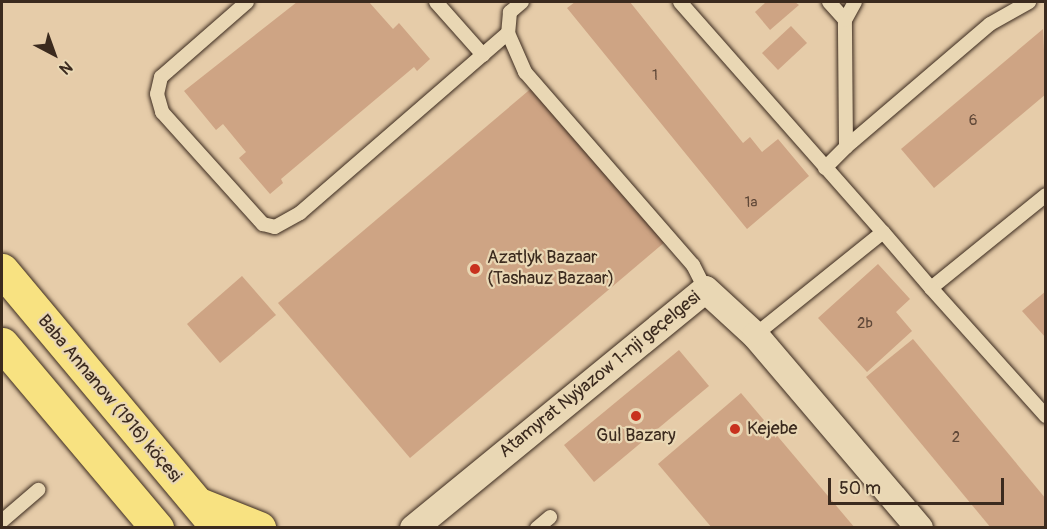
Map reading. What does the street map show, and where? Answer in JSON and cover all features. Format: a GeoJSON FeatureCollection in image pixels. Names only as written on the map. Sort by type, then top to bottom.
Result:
{"type":"FeatureCollection","features":[{"type":"Feature","properties":{"kind":"main road","name":"Baba Annanow (1916) köçesi"},"geometry":{"type":"LineString","coordinates":[[2,270],[218,528]]}},
{"type":"Feature","properties":{"kind":"main road"},"geometry":{"type":"LineString","coordinates":[[2,344],[157,528]]}},
{"type":"Feature","properties":{"kind":"main road"},"geometry":{"type":"LineString","coordinates":[[196,503],[259,528]]}},
{"type":"Feature","properties":{"kind":"street","name":"Atamyrat Nyýazow 1-nji geçelgesi"},"geometry":{"type":"LineString","coordinates":[[414,528],[705,289],[755,335],[919,528]]}},
{"type":"Feature","properties":{"kind":"lane"},"geometry":{"type":"LineString","coordinates":[[247,2],[161,77],[157,94],[162,112],[263,224],[274,227],[300,213],[508,33]]}},
{"type":"Feature","properties":{"kind":"lane"},"geometry":{"type":"LineString","coordinates":[[436,2],[483,55]]}},
{"type":"Feature","properties":{"kind":"lane"},"geometry":{"type":"LineString","coordinates":[[499,2],[510,12]]}},
{"type":"Feature","properties":{"kind":"lane"},"geometry":{"type":"LineString","coordinates":[[522,2],[510,12],[508,33],[525,72],[693,265],[705,289]]}},
{"type":"Feature","properties":{"kind":"lane"},"geometry":{"type":"LineString","coordinates":[[680,2],[1046,416]]}},
{"type":"Feature","properties":{"kind":"lane"},"geometry":{"type":"LineString","coordinates":[[829,2],[845,20]]}},
{"type":"Feature","properties":{"kind":"lane"},"geometry":{"type":"LineString","coordinates":[[846,147],[845,20],[855,2]]}},
{"type":"Feature","properties":{"kind":"lane"},"geometry":{"type":"LineString","coordinates":[[825,168],[846,147],[990,24],[1029,2]]}},
{"type":"Feature","properties":{"kind":"lane"},"geometry":{"type":"LineString","coordinates":[[931,288],[1046,195]]}},
{"type":"Feature","properties":{"kind":"lane"},"geometry":{"type":"LineString","coordinates":[[755,335],[883,232]]}},
{"type":"Feature","properties":{"kind":"lane"},"geometry":{"type":"LineString","coordinates":[[2,521],[38,490]]}},
{"type":"Feature","properties":{"kind":"lane"},"geometry":{"type":"LineString","coordinates":[[537,528],[550,517]]}},
{"type":"Feature","properties":{"kind":"building"},"geometry":{"type":"Polygon","coordinates":[[[297,2],[369,2],[393,29],[399,23],[430,59],[417,71],[414,67],[281,179],[283,183],[270,194],[239,158],[246,152],[223,124],[216,130],[184,91],[297,2]]]}},
{"type":"Feature","properties":{"kind":"building"},"geometry":{"type":"Polygon","coordinates":[[[575,2],[630,2],[743,143],[750,137],[762,152],[778,139],[809,176],[747,229],[567,8],[575,2]]]}},
{"type":"Feature","properties":{"kind":"building"},"geometry":{"type":"Polygon","coordinates":[[[766,2],[795,2],[799,5],[770,30],[755,12],[766,2]]]}},
{"type":"Feature","properties":{"kind":"building"},"geometry":{"type":"Polygon","coordinates":[[[791,26],[807,43],[778,70],[762,53],[791,26]]]}},
{"type":"Feature","properties":{"kind":"building"},"geometry":{"type":"Polygon","coordinates":[[[1043,29],[1046,94],[934,188],[901,149],[1043,29]]]}},
{"type":"Feature","properties":{"kind":"building","name":"Azatlyk Bazaar (Tashauz Bazaar)"},"geometry":{"type":"Polygon","coordinates":[[[540,81],[672,236],[410,458],[278,303],[540,81]]]}},
{"type":"Feature","properties":{"kind":"building"},"geometry":{"type":"Polygon","coordinates":[[[878,264],[910,299],[896,312],[912,331],[867,372],[818,318],[878,264]]]}},
{"type":"Feature","properties":{"kind":"building"},"geometry":{"type":"Polygon","coordinates":[[[242,276],[276,315],[220,363],[187,324],[242,276]]]}},
{"type":"Feature","properties":{"kind":"building"},"geometry":{"type":"Polygon","coordinates":[[[1046,291],[1046,338],[1022,311],[1046,291]]]}},
{"type":"Feature","properties":{"kind":"building"},"geometry":{"type":"Polygon","coordinates":[[[913,339],[1046,499],[1046,528],[991,528],[866,377],[913,339]]]}},
{"type":"Feature","properties":{"kind":"building","name":"Gul Bazary"},"geometry":{"type":"Polygon","coordinates":[[[679,350],[709,386],[594,482],[564,445],[679,350]]]}},
{"type":"Feature","properties":{"kind":"building","name":"Kejebe"},"geometry":{"type":"Polygon","coordinates":[[[741,393],[855,528],[712,528],[658,464],[741,393]]]}},
{"type":"Feature","properties":{"kind":"place","name":"Azatlyk Bazaar (Tashauz Bazaar)"},"geometry":{"type":"Point","coordinates":[475,269]}},
{"type":"Feature","properties":{"kind":"place","name":"Gul Bazary"},"geometry":{"type":"Point","coordinates":[636,416]}},
{"type":"Feature","properties":{"kind":"place","name":"Kejebe"},"geometry":{"type":"Point","coordinates":[735,429]}}]}
